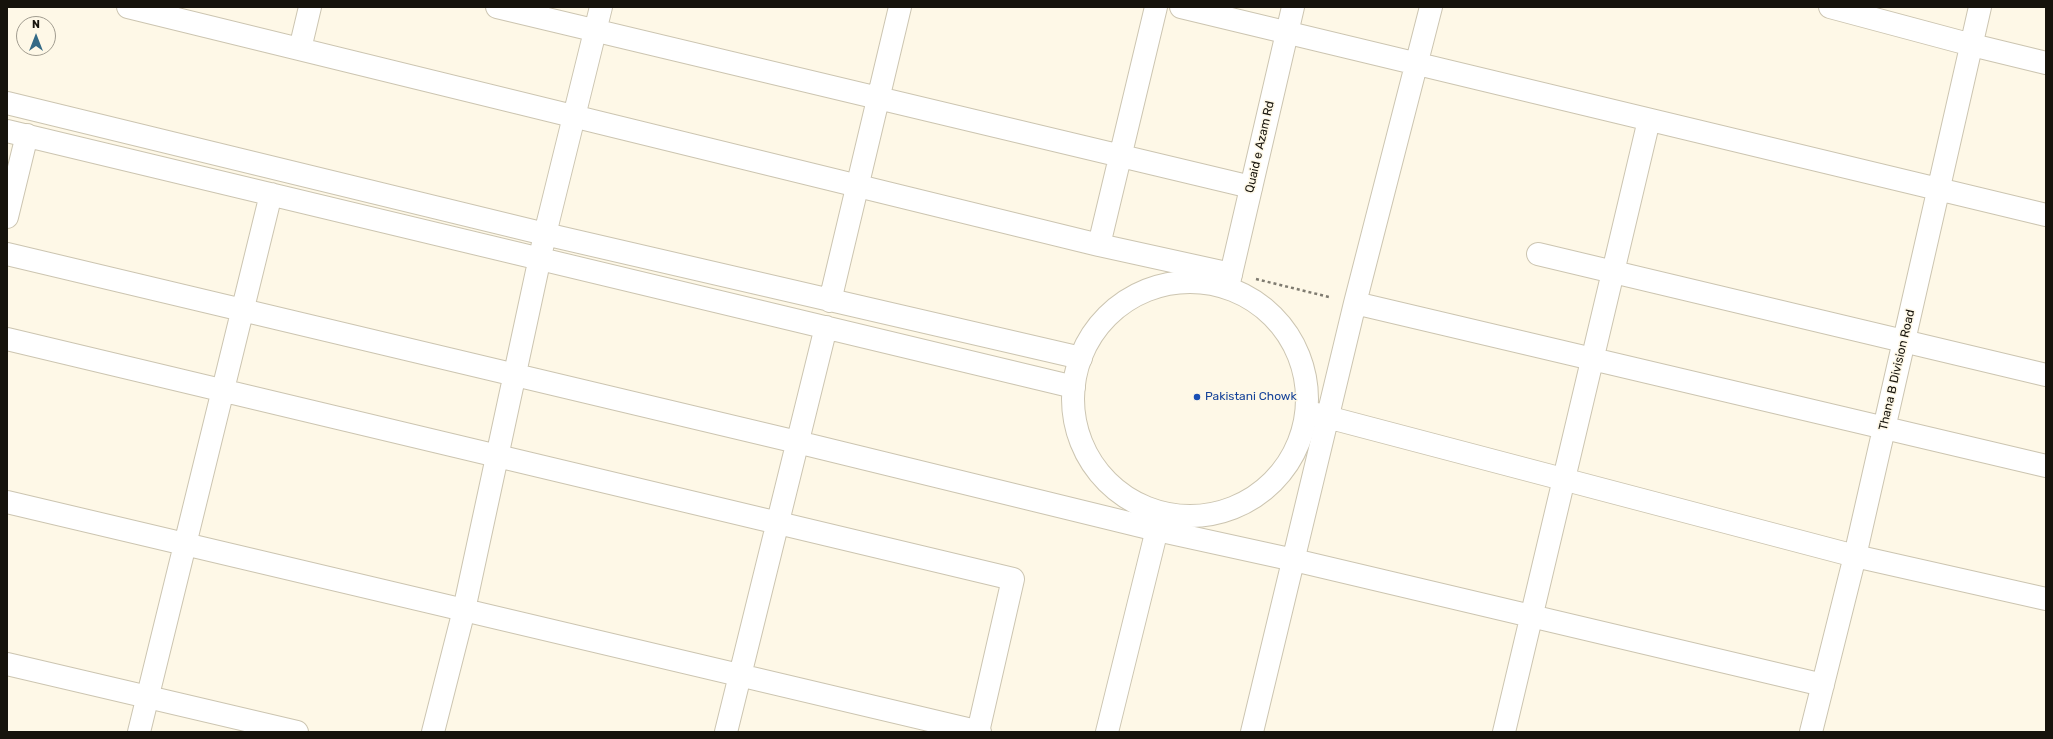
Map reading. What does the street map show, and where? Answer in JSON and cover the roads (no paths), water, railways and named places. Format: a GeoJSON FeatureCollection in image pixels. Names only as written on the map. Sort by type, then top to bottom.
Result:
{"type":"FeatureCollection","features":[{"type":"Feature","properties":{"kind":"street"},"geometry":{"type":"LineString","coordinates":[[128,7],[1099,245],[1230,280],[1263,307],[1290,336],[1306,373],[1318,415],[1298,450],[1275,482],[1243,505],[1206,516],[1159,521],[1130,501],[1101,476],[1081,444],[1072,406],[1076,368],[1092,334],[1118,306],[1152,288],[1190,282],[1230,280]]}},
{"type":"Feature","properties":{"kind":"street"},"geometry":{"type":"LineString","coordinates":[[300,49],[310,7]]}},
{"type":"Feature","properties":{"kind":"street"},"geometry":{"type":"LineString","coordinates":[[497,7],[1251,187]]}},
{"type":"Feature","properties":{"kind":"street"},"geometry":{"type":"LineString","coordinates":[[433,732],[464,610],[545,234],[601,7]]}},
{"type":"Feature","properties":{"kind":"street"},"geometry":{"type":"LineString","coordinates":[[830,301],[900,7]]}},
{"type":"Feature","properties":{"kind":"street"},"geometry":{"type":"LineString","coordinates":[[1099,245],[1156,7]]}},
{"type":"Feature","properties":{"kind":"street"},"geometry":{"type":"LineString","coordinates":[[1181,7],[2046,215]]}},
{"type":"Feature","properties":{"kind":"street","name":"Quaid e Azam Rd"},"geometry":{"type":"LineString","coordinates":[[1230,280],[1293,7]]}},
{"type":"Feature","properties":{"kind":"street"},"geometry":{"type":"LineString","coordinates":[[1252,732],[1294,560],[1318,415],[1355,303],[1431,7]]}},
{"type":"Feature","properties":{"kind":"street"},"geometry":{"type":"LineString","coordinates":[[1830,7],[1972,45],[2046,62]]}},
{"type":"Feature","properties":{"kind":"street","name":"Thana B Division Road"},"geometry":{"type":"LineString","coordinates":[[1811,732],[1855,556],[1980,7]]}},
{"type":"Feature","properties":{"kind":"street"},"geometry":{"type":"LineString","coordinates":[[7,103],[545,234],[1081,358]]}},
{"type":"Feature","properties":{"kind":"street"},"geometry":{"type":"LineString","coordinates":[[1504,732],[1565,480],[1649,120]]}},
{"type":"Feature","properties":{"kind":"street"},"geometry":{"type":"LineString","coordinates":[[7,217],[17,133],[1074,387]]}},
{"type":"Feature","properties":{"kind":"street"},"geometry":{"type":"LineString","coordinates":[[139,732],[271,194]]}},
{"type":"Feature","properties":{"kind":"street"},"geometry":{"type":"LineString","coordinates":[[7,254],[797,442],[1159,521],[1294,560],[1823,685]]}},
{"type":"Feature","properties":{"kind":"street"},"geometry":{"type":"LineString","coordinates":[[1538,254],[2046,375]]}},
{"type":"Feature","properties":{"kind":"street"},"geometry":{"type":"LineString","coordinates":[[1355,303],[2046,466]]}},
{"type":"Feature","properties":{"kind":"street"},"geometry":{"type":"LineString","coordinates":[[726,732],[826,327]]}},
{"type":"Feature","properties":{"kind":"street"},"geometry":{"type":"LineString","coordinates":[[7,339],[1013,579],[978,732],[7,502]]}},
{"type":"Feature","properties":{"kind":"street"},"geometry":{"type":"LineString","coordinates":[[1318,415],[1855,556],[2046,599]]}},
{"type":"Feature","properties":{"kind":"street"},"geometry":{"type":"LineString","coordinates":[[1107,732],[1159,521]]}},
{"type":"Feature","properties":{"kind":"street"},"geometry":{"type":"LineString","coordinates":[[7,664],[297,732]]}},
{"type":"Feature","properties":{"kind":"place","name":"Pakistani Chowk"},"geometry":{"type":"Point","coordinates":[1197,397]}}]}
